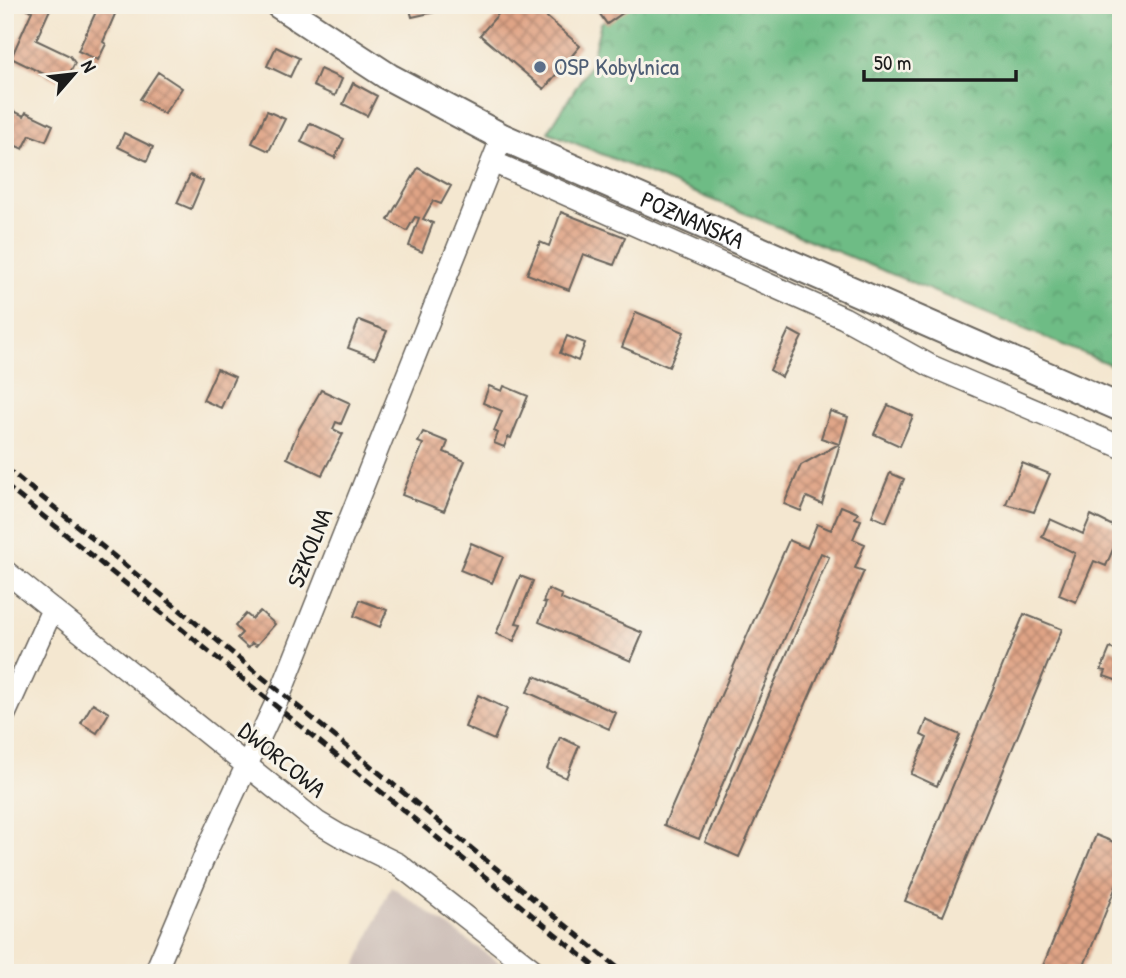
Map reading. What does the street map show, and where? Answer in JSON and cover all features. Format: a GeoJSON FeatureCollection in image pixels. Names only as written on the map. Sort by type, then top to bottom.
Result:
{"type":"FeatureCollection","features":[{"type":"Feature","properties":{"kind":"main road","name":"POZNAŃSKA"},"geometry":{"type":"LineString","coordinates":[[279,5],[389,77],[651,217],[1121,408]]}},
{"type":"Feature","properties":{"kind":"street","name":"SZKOLNA"},"geometry":{"type":"LineString","coordinates":[[155,973],[208,848],[281,692],[502,137]]}},
{"type":"Feature","properties":{"kind":"street"},"geometry":{"type":"LineString","coordinates":[[493,162],[651,217],[931,366],[1121,447]]}},
{"type":"Feature","properties":{"kind":"street","name":"DWORCOWA"},"geometry":{"type":"LineString","coordinates":[[5,571],[317,822],[398,864],[537,973]]}},
{"type":"Feature","properties":{"kind":"street"},"geometry":{"type":"LineString","coordinates":[[5,714],[52,610]]}},
{"type":"Feature","properties":{"kind":"shaded area"},"geometry":{"type":"Polygon","coordinates":[[[391,886],[514,973],[353,973],[391,886]]]}},
{"type":"Feature","properties":{"kind":"green space"},"geometry":{"type":"Polygon","coordinates":[[[626,5],[1121,5],[1121,369],[548,132],[590,65],[601,23],[626,5]]]}},
{"type":"Feature","properties":{"kind":"building"},"geometry":{"type":"Polygon","coordinates":[[[19,5],[52,5],[36,40],[70,56],[75,63],[64,84],[11,58],[32,11],[19,5]]]}},
{"type":"Feature","properties":{"kind":"building"},"geometry":{"type":"Polygon","coordinates":[[[99,5],[119,5],[98,60],[78,51],[99,5]]]}},
{"type":"Feature","properties":{"kind":"building"},"geometry":{"type":"Polygon","coordinates":[[[409,5],[462,5],[462,6],[412,17],[409,5]]]}},
{"type":"Feature","properties":{"kind":"building","name":"OSP Kobylnica"},"geometry":{"type":"Polygon","coordinates":[[[506,5],[533,5],[580,46],[544,89],[480,35],[506,5]]]}},
{"type":"Feature","properties":{"kind":"building"},"geometry":{"type":"Polygon","coordinates":[[[634,5],[607,24],[595,7],[634,5]]]}},
{"type":"Feature","properties":{"kind":"building"},"geometry":{"type":"Polygon","coordinates":[[[276,47],[299,58],[290,77],[267,66],[276,47]]]}},
{"type":"Feature","properties":{"kind":"building"},"geometry":{"type":"Polygon","coordinates":[[[320,69],[342,79],[335,96],[313,86],[320,69]]]}},
{"type":"Feature","properties":{"kind":"building"},"geometry":{"type":"Polygon","coordinates":[[[158,72],[182,88],[164,114],[140,99],[158,72]]]}},
{"type":"Feature","properties":{"kind":"building"},"geometry":{"type":"Polygon","coordinates":[[[353,83],[377,96],[367,116],[343,104],[353,83]]]}},
{"type":"Feature","properties":{"kind":"building"},"geometry":{"type":"Polygon","coordinates":[[[5,107],[24,116],[26,112],[53,125],[46,141],[30,135],[23,149],[5,141],[5,107]]]}},
{"type":"Feature","properties":{"kind":"building"},"geometry":{"type":"Polygon","coordinates":[[[267,111],[285,119],[269,151],[252,143],[267,111]]]}},
{"type":"Feature","properties":{"kind":"building"},"geometry":{"type":"Polygon","coordinates":[[[310,123],[344,139],[335,158],[301,142],[310,123]]]}},
{"type":"Feature","properties":{"kind":"building"},"geometry":{"type":"Polygon","coordinates":[[[124,133],[153,147],[147,161],[118,147],[124,133]]]}},
{"type":"Feature","properties":{"kind":"building"},"geometry":{"type":"Polygon","coordinates":[[[418,168],[451,186],[441,204],[433,201],[423,219],[433,223],[422,252],[409,246],[419,218],[415,217],[407,231],[388,220],[418,168]]]}},
{"type":"Feature","properties":{"kind":"building"},"geometry":{"type":"Polygon","coordinates":[[[190,175],[203,181],[191,209],[177,203],[190,175]]]}},
{"type":"Feature","properties":{"kind":"building"},"geometry":{"type":"Polygon","coordinates":[[[561,212],[625,237],[614,265],[583,254],[569,290],[527,274],[540,242],[549,246],[561,212]]]}},
{"type":"Feature","properties":{"kind":"building"},"geometry":{"type":"Polygon","coordinates":[[[636,312],[684,332],[669,367],[622,347],[636,312]]]}},
{"type":"Feature","properties":{"kind":"building"},"geometry":{"type":"Polygon","coordinates":[[[359,320],[387,331],[375,358],[348,348],[359,320]]]}},
{"type":"Feature","properties":{"kind":"building"},"geometry":{"type":"Polygon","coordinates":[[[789,330],[802,337],[782,377],[770,370],[789,330]]]}},
{"type":"Feature","properties":{"kind":"building"},"geometry":{"type":"Polygon","coordinates":[[[567,336],[585,343],[578,361],[560,353],[567,336]]]}},
{"type":"Feature","properties":{"kind":"building"},"geometry":{"type":"Polygon","coordinates":[[[217,369],[235,377],[221,408],[203,400],[217,369]]]}},
{"type":"Feature","properties":{"kind":"building"},"geometry":{"type":"Polygon","coordinates":[[[489,386],[502,391],[504,386],[528,396],[511,438],[508,437],[504,447],[494,443],[498,433],[494,431],[502,411],[483,403],[489,386]]]}},
{"type":"Feature","properties":{"kind":"building"},"geometry":{"type":"Polygon","coordinates":[[[321,390],[350,403],[341,424],[336,422],[333,429],[343,434],[322,475],[287,458],[299,429],[321,390]]]}},
{"type":"Feature","properties":{"kind":"building"},"geometry":{"type":"Polygon","coordinates":[[[888,405],[913,416],[900,446],[874,434],[888,405]]]}},
{"type":"Feature","properties":{"kind":"building"},"geometry":{"type":"Polygon","coordinates":[[[830,411],[848,417],[822,504],[807,497],[801,511],[784,504],[801,465],[839,444],[821,438],[830,411]]]}},
{"type":"Feature","properties":{"kind":"building"},"geometry":{"type":"Polygon","coordinates":[[[423,432],[448,442],[444,452],[465,461],[444,511],[402,495],[423,444],[418,442],[423,432]]]}},
{"type":"Feature","properties":{"kind":"building"},"geometry":{"type":"Polygon","coordinates":[[[1022,463],[1050,474],[1034,512],[1006,504],[1022,463]]]}},
{"type":"Feature","properties":{"kind":"building"},"geometry":{"type":"Polygon","coordinates":[[[890,473],[904,479],[886,522],[872,516],[890,473]]]}},
{"type":"Feature","properties":{"kind":"building"},"geometry":{"type":"Polygon","coordinates":[[[841,506],[858,513],[855,518],[861,520],[853,539],[865,544],[855,568],[864,571],[739,857],[705,842],[829,557],[821,553],[699,839],[664,825],[789,540],[807,548],[817,524],[831,530],[841,506]]]}},
{"type":"Feature","properties":{"kind":"building"},"geometry":{"type":"Polygon","coordinates":[[[1091,515],[1121,530],[1106,566],[1094,561],[1076,602],[1059,595],[1075,553],[1042,537],[1050,519],[1083,534],[1091,515]]]}},
{"type":"Feature","properties":{"kind":"building"},"geometry":{"type":"Polygon","coordinates":[[[471,543],[503,557],[492,583],[460,570],[471,543]]]}},
{"type":"Feature","properties":{"kind":"building"},"geometry":{"type":"Polygon","coordinates":[[[520,576],[533,581],[516,623],[521,624],[514,641],[496,634],[520,576]]]}},
{"type":"Feature","properties":{"kind":"building"},"geometry":{"type":"Polygon","coordinates":[[[548,589],[562,595],[561,599],[643,633],[631,661],[539,622],[548,589]]]}},
{"type":"Feature","properties":{"kind":"building"},"geometry":{"type":"Polygon","coordinates":[[[360,600],[387,610],[380,627],[354,616],[360,600]]]}},
{"type":"Feature","properties":{"kind":"building"},"geometry":{"type":"Polygon","coordinates":[[[260,611],[275,624],[256,646],[252,643],[248,648],[237,638],[242,633],[235,626],[246,614],[252,619],[260,611]]]}},
{"type":"Feature","properties":{"kind":"building"},"geometry":{"type":"Polygon","coordinates":[[[1024,614],[1062,629],[943,916],[905,901],[1024,614]]]}},
{"type":"Feature","properties":{"kind":"building"},"geometry":{"type":"Polygon","coordinates":[[[1110,648],[1121,653],[1121,682],[1104,676],[1106,671],[1101,670],[1110,648]]]}},
{"type":"Feature","properties":{"kind":"building"},"geometry":{"type":"Polygon","coordinates":[[[535,676],[616,713],[609,729],[527,692],[535,676]]]}},
{"type":"Feature","properties":{"kind":"building"},"geometry":{"type":"Polygon","coordinates":[[[478,695],[507,709],[494,740],[465,727],[478,695]]]}},
{"type":"Feature","properties":{"kind":"building"},"geometry":{"type":"Polygon","coordinates":[[[93,703],[109,713],[97,733],[81,723],[93,703]]]}},
{"type":"Feature","properties":{"kind":"building"},"geometry":{"type":"Polygon","coordinates":[[[927,720],[960,735],[937,786],[911,774],[927,738],[921,735],[927,720]]]}},
{"type":"Feature","properties":{"kind":"building"},"geometry":{"type":"Polygon","coordinates":[[[560,737],[579,746],[566,778],[547,769],[560,737]]]}},
{"type":"Feature","properties":{"kind":"building"},"geometry":{"type":"Polygon","coordinates":[[[1096,835],[1121,845],[1121,874],[1081,973],[1040,973],[1096,835]]]}},
{"type":"Feature","properties":{"kind":"railway"},"geometry":{"type":"LineString","coordinates":[[5,467],[624,973]]}},
{"type":"Feature","properties":{"kind":"railway"},"geometry":{"type":"LineString","coordinates":[[5,485],[603,973]]}},
{"type":"Feature","properties":{"kind":"place","name":"OSP Kobylnica"},"geometry":{"type":"Point","coordinates":[540,67]}}]}
